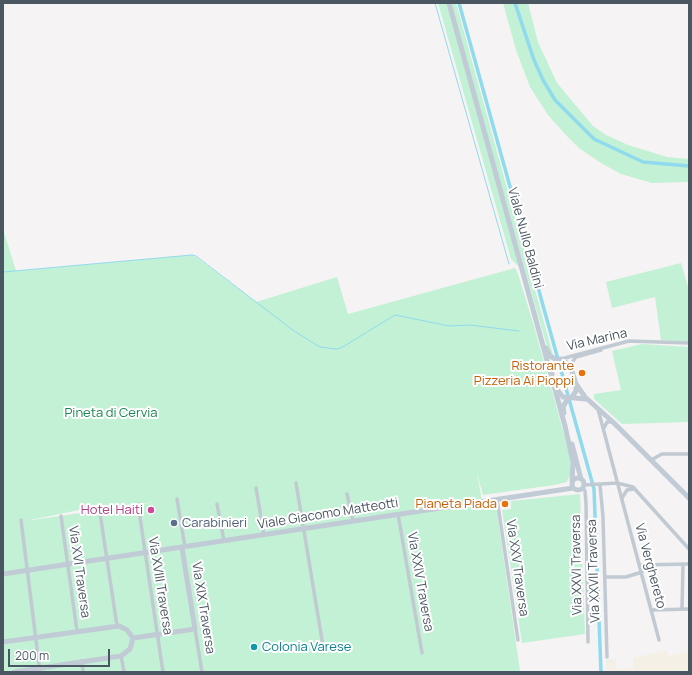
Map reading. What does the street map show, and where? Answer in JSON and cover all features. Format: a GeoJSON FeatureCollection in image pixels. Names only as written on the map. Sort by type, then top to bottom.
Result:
{"type":"FeatureCollection","features":[{"type":"Feature","properties":{"kind":"street","name":"Viale Nullo Baldini"},"geometry":{"type":"LineString","coordinates":[[449,3],[532,303],[571,457],[573,470],[572,485]]}},
{"type":"Feature","properties":{"kind":"street"},"geometry":{"type":"LineString","coordinates":[[532,303],[548,354],[568,363],[572,370],[576,384],[576,391],[564,404],[564,412],[577,468],[585,486]]}},
{"type":"Feature","properties":{"kind":"street","name":"Via Marina"},"geometry":{"type":"LineString","coordinates":[[572,370],[573,360],[576,357],[637,341]]}},
{"type":"Feature","properties":{"kind":"street","name":"Via Marina"},"geometry":{"type":"LineString","coordinates":[[559,359],[623,342],[637,341],[689,343]]}},
{"type":"Feature","properties":{"kind":"street"},"geometry":{"type":"LineString","coordinates":[[559,359],[552,369],[552,382],[561,395],[570,398],[587,399]]}},
{"type":"Feature","properties":{"kind":"street"},"geometry":{"type":"LineString","coordinates":[[576,384],[587,399],[614,423],[689,498]]}},
{"type":"Feature","properties":{"kind":"street","name":"Via Verghereto"},"geometry":{"type":"LineString","coordinates":[[597,407],[617,484],[641,565],[659,640]]}},
{"type":"Feature","properties":{"kind":"street"},"geometry":{"type":"LineString","coordinates":[[604,430],[607,422],[614,423]]}},
{"type":"Feature","properties":{"kind":"street"},"geometry":{"type":"LineString","coordinates":[[651,460],[662,454],[689,454]]}},
{"type":"Feature","properties":{"kind":"street"},"geometry":{"type":"LineString","coordinates":[[581,478],[575,478],[572,485],[579,490],[585,486],[617,484],[636,490],[689,549]]}},
{"type":"Feature","properties":{"kind":"street"},"geometry":{"type":"LineString","coordinates":[[296,483],[324,652]]}},
{"type":"Feature","properties":{"kind":"street","name":"Viale Giacomo Matteotti"},"geometry":{"type":"LineString","coordinates":[[3,574],[224,542],[303,528],[562,489],[572,485]]}},
{"type":"Feature","properties":{"kind":"street","name":"Via XXVII Traversa"},"geometry":{"type":"LineString","coordinates":[[599,485],[603,518],[607,657]]}},
{"type":"Feature","properties":{"kind":"street","name":"Via XXVI Traversa"},"geometry":{"type":"LineString","coordinates":[[585,486],[588,642]]}},
{"type":"Feature","properties":{"kind":"street"},"geometry":{"type":"LineString","coordinates":[[256,488],[264,535]]}},
{"type":"Feature","properties":{"kind":"street"},"geometry":{"type":"LineString","coordinates":[[622,498],[627,490],[636,490]]}},
{"type":"Feature","properties":{"kind":"street"},"geometry":{"type":"LineString","coordinates":[[347,494],[353,521]]}},
{"type":"Feature","properties":{"kind":"street","name":"Via XIX Traversa"},"geometry":{"type":"LineString","coordinates":[[177,499],[202,672]]}},
{"type":"Feature","properties":{"kind":"street","name":"Via XXV Traversa"},"geometry":{"type":"LineString","coordinates":[[497,499],[518,640]]}},
{"type":"Feature","properties":{"kind":"street","name":"Via XVIII Traversa"},"geometry":{"type":"LineString","coordinates":[[138,504],[163,672]]}},
{"type":"Feature","properties":{"kind":"street"},"geometry":{"type":"LineString","coordinates":[[217,504],[224,542]]}},
{"type":"Feature","properties":{"kind":"street"},"geometry":{"type":"LineString","coordinates":[[100,513],[117,626]]}},
{"type":"Feature","properties":{"kind":"street","name":"Via XXIV Traversa"},"geometry":{"type":"LineString","coordinates":[[398,514],[422,653]]}},
{"type":"Feature","properties":{"kind":"street","name":"Via XVI Traversa"},"geometry":{"type":"LineString","coordinates":[[61,516],[77,631]]}},
{"type":"Feature","properties":{"kind":"street"},"geometry":{"type":"LineString","coordinates":[[21,520],[40,670]]}},
{"type":"Feature","properties":{"kind":"street"},"geometry":{"type":"LineString","coordinates":[[682,609],[683,564]]}},
{"type":"Feature","properties":{"kind":"street"},"geometry":{"type":"LineString","coordinates":[[641,565],[689,564]]}},
{"type":"Feature","properties":{"kind":"street"},"geometry":{"type":"LineString","coordinates":[[604,577],[626,576],[642,572]]}},
{"type":"Feature","properties":{"kind":"street"},"geometry":{"type":"LineString","coordinates":[[652,610],[689,609]]}},
{"type":"Feature","properties":{"kind":"street"},"geometry":{"type":"LineString","coordinates":[[3,642],[117,626],[127,630],[133,638]]}},
{"type":"Feature","properties":{"kind":"street"},"geometry":{"type":"LineString","coordinates":[[133,638],[195,629]]}},
{"type":"Feature","properties":{"kind":"street"},"geometry":{"type":"LineString","coordinates":[[14,672],[40,670],[121,656],[130,649],[133,638]]}},
{"type":"Feature","properties":{"kind":"street"},"geometry":{"type":"LineString","coordinates":[[121,656],[124,672]]}},
{"type":"Feature","properties":{"kind":"street"},"geometry":{"type":"LineString","coordinates":[[82,662],[83,672]]}},
{"type":"Feature","properties":{"kind":"green space"},"geometry":{"type":"Polygon","coordinates":[[[438,3],[447,3],[535,325],[519,267],[511,259],[438,3]]]}},
{"type":"Feature","properties":{"kind":"green space"},"geometry":{"type":"Polygon","coordinates":[[[450,3],[456,3],[553,355],[549,353],[536,309],[450,3]]]}},
{"type":"Feature","properties":{"kind":"green space"},"geometry":{"type":"Polygon","coordinates":[[[503,3],[528,3],[538,42],[557,83],[593,126],[606,135],[628,145],[667,157],[689,159],[689,182],[652,183],[621,174],[579,148],[548,115],[530,87],[516,50],[503,3]]]}},
{"type":"Feature","properties":{"kind":"green space","name":"Pineta di Cervia"},"geometry":{"type":"Polygon","coordinates":[[[3,229],[16,271],[191,255],[196,257],[256,302],[337,277],[348,314],[515,268],[534,326],[570,456],[571,472],[567,482],[483,495],[477,473],[482,501],[496,505],[520,671],[3,672],[3,229]],[[156,502],[84,509],[25,521],[156,502]]]}},
{"type":"Feature","properties":{"kind":"green space"},"geometry":{"type":"Polygon","coordinates":[[[681,263],[689,290],[689,342],[661,340],[655,297],[612,308],[606,282],[681,263]]]}},
{"type":"Feature","properties":{"kind":"green space"},"geometry":{"type":"Polygon","coordinates":[[[642,344],[689,347],[689,422],[622,424],[594,399],[594,394],[621,390],[612,351],[642,344]]]}},
{"type":"Feature","properties":{"kind":"green space"},"geometry":{"type":"Polygon","coordinates":[[[580,494],[585,634],[522,643],[502,510],[511,509],[511,501],[580,494]]]}},
{"type":"Feature","properties":{"kind":"sand"},"geometry":{"type":"Polygon","coordinates":[[[667,650],[669,656],[689,651],[689,672],[606,672],[606,659],[616,659],[616,669],[633,668],[633,658],[667,650]]]}},
{"type":"Feature","properties":{"kind":"waterway"},"geometry":{"type":"LineString","coordinates":[[435,3],[509,264]]}},
{"type":"Feature","properties":{"kind":"waterway"},"geometry":{"type":"LineString","coordinates":[[459,3],[594,489],[601,672]]}},
{"type":"Feature","properties":{"kind":"waterway"},"geometry":{"type":"LineString","coordinates":[[515,3],[534,60],[543,80],[555,100],[594,139],[643,162],[689,166]]}},
{"type":"Feature","properties":{"kind":"waterway"},"geometry":{"type":"LineString","coordinates":[[3,272],[192,255],[196,256],[294,331],[320,347],[336,349],[341,348],[395,315],[449,326],[470,325],[519,331]]}},
{"type":"Feature","properties":{"kind":"place","name":"Ristorante Pizzeria Ai Pioppi"},"geometry":{"type":"Point","coordinates":[582,373]}},
{"type":"Feature","properties":{"kind":"place","name":"Pianeta Piada"},"geometry":{"type":"Point","coordinates":[505,504]}},
{"type":"Feature","properties":{"kind":"place","name":"Hotel Haiti"},"geometry":{"type":"Point","coordinates":[151,510]}},
{"type":"Feature","properties":{"kind":"place","name":"Carabinieri"},"geometry":{"type":"Point","coordinates":[174,523]}},
{"type":"Feature","properties":{"kind":"place","name":"Colonia Varese"},"geometry":{"type":"Point","coordinates":[254,647]}}]}
